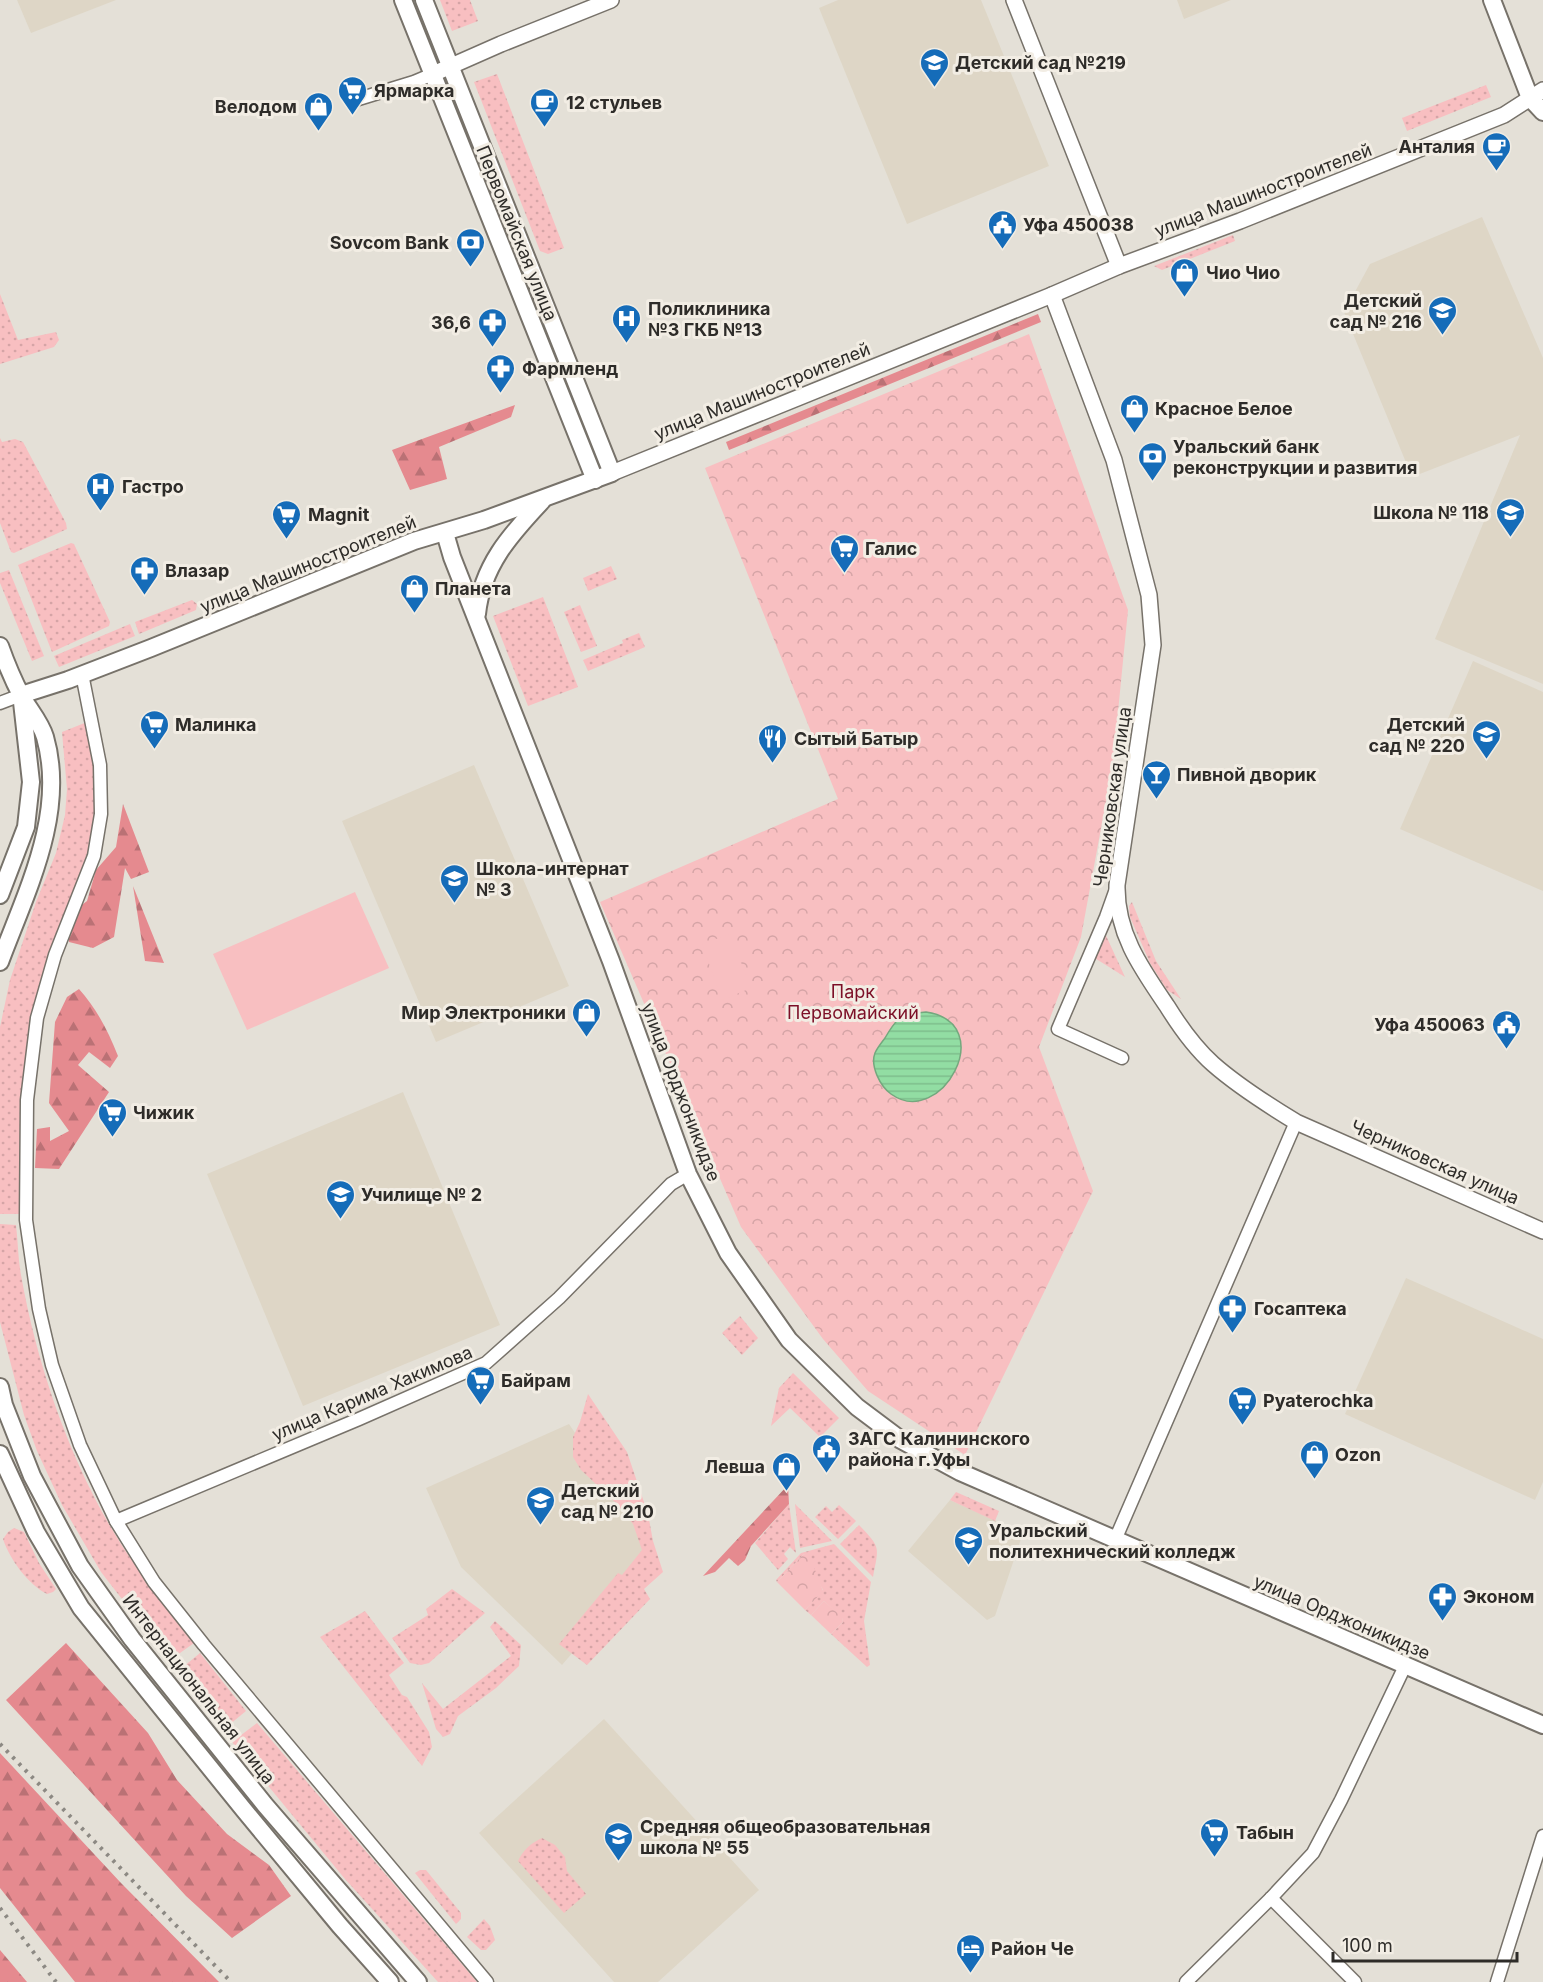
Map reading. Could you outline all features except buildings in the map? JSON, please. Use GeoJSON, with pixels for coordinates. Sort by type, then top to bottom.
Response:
{"type":"FeatureCollection","features":[{"type":"Feature","properties":{"kind":"main road","name":"Первомайская улица"},"geometry":{"type":"LineString","coordinates":[[403,0],[595,480]]}},
{"type":"Feature","properties":{"kind":"main road","name":"Первомайская улица"},"geometry":{"type":"LineString","coordinates":[[424,0],[612,473]]}},
{"type":"Feature","properties":{"kind":"main road"},"geometry":{"type":"LineString","coordinates":[[1492,0],[1537,94],[1543,112]]}},
{"type":"Feature","properties":{"kind":"main road","name":"улица Машиностроителей"},"geometry":{"type":"LineString","coordinates":[[21,695],[82,674],[414,542],[544,499],[612,473]]}},
{"type":"Feature","properties":{"kind":"main road","name":"улица Орджоникидзе"},"geometry":{"type":"LineString","coordinates":[[477,618],[479,594],[496,555],[515,530],[544,499]]}},
{"type":"Feature","properties":{"kind":"main road","name":"улица Орджоникидзе"},"geometry":{"type":"LineString","coordinates":[[445,533],[452,557],[610,961],[688,1174],[728,1253],[789,1340],[857,1407],[901,1440],[960,1472],[1543,1725]]}},
{"type":"Feature","properties":{"kind":"main road"},"geometry":{"type":"LineString","coordinates":[[0,646],[21,695],[44,736],[52,782],[46,830],[27,890],[0,962]]}},
{"type":"Feature","properties":{"kind":"main road"},"geometry":{"type":"LineString","coordinates":[[0,895],[26,827],[31,782],[21,695]]}},
{"type":"Feature","properties":{"kind":"main road","name":"Интернациональная улица"},"geometry":{"type":"LineString","coordinates":[[0,1387],[4,1405],[32,1476],[80,1566],[132,1639],[265,1805],[418,1982]]}},
{"type":"Feature","properties":{"kind":"main road"},"geometry":{"type":"LineString","coordinates":[[0,1454],[36,1532],[81,1608],[274,1846],[390,1982]]}},
{"type":"Feature","properties":{"kind":"street"},"geometry":{"type":"LineString","coordinates":[[352,101],[433,74],[611,0]]}},
{"type":"Feature","properties":{"kind":"street"},"geometry":{"type":"LineString","coordinates":[[1014,0],[1119,266]]}},
{"type":"Feature","properties":{"kind":"street","name":"улица Машиностроителей"},"geometry":{"type":"LineString","coordinates":[[612,473],[1119,266],[1240,221],[1504,115],[1537,94]]}},
{"type":"Feature","properties":{"kind":"street","name":"Черниковская улица"},"geometry":{"type":"LineString","coordinates":[[1052,295],[1114,460],[1149,595],[1154,645],[1117,885],[1117,906],[1128,941],[1142,972],[1184,1032],[1212,1063],[1271,1107],[1296,1122],[1543,1231]]}},
{"type":"Feature","properties":{"kind":"street"},"geometry":{"type":"LineString","coordinates":[[82,674],[100,765],[101,814],[94,856],[55,955],[37,1018],[27,1100],[25,1210],[39,1309],[52,1365],[80,1445],[116,1521],[154,1582],[204,1645],[487,1982]]}},
{"type":"Feature","properties":{"kind":"street","name":"улица Машиностроителей"},"geometry":{"type":"LineString","coordinates":[[0,703],[21,695]]}},
{"type":"Feature","properties":{"kind":"street"},"geometry":{"type":"LineString","coordinates":[[1117,885],[1106,917],[1058,1029],[1122,1058]]}},
{"type":"Feature","properties":{"kind":"street"},"geometry":{"type":"LineString","coordinates":[[1115,1540],[1296,1122]]}},
{"type":"Feature","properties":{"kind":"street","name":"улица Карима Хакимова"},"geometry":{"type":"LineString","coordinates":[[116,1521],[486,1363],[559,1298],[671,1184],[688,1174]]}},
{"type":"Feature","properties":{"kind":"street"},"geometry":{"type":"LineString","coordinates":[[1186,1982],[1271,1898],[1312,1853],[1341,1800],[1405,1666]]}},
{"type":"Feature","properties":{"kind":"street"},"geometry":{"type":"LineString","coordinates":[[1497,1982],[1543,1836]]}},
{"type":"Feature","properties":{"kind":"street"},"geometry":{"type":"LineString","coordinates":[[1271,1898],[1355,1982]]}},
{"type":"Feature","properties":{"kind":"shaded area"},"geometry":{"type":"Polygon","coordinates":[[[17,0],[116,0],[31,33],[17,0]]]}},
{"type":"Feature","properties":{"kind":"shaded area","name":"Детский сад №219"},"geometry":{"type":"Polygon","coordinates":[[[838,0],[981,0],[1049,166],[907,224],[819,8],[838,0]]]}},
{"type":"Feature","properties":{"kind":"shaded area"},"geometry":{"type":"Polygon","coordinates":[[[1177,0],[1231,0],[1184,19],[1177,0]]]}},
{"type":"Feature","properties":{"kind":"shaded area","name":"Детский сад № 216"},"geometry":{"type":"Polygon","coordinates":[[[1482,217],[1543,358],[1543,684],[1435,639],[1520,435],[1412,477],[1344,312],[1370,264],[1482,217]]]}},
{"type":"Feature","properties":{"kind":"shaded area","name":"Детский сад № 220"},"geometry":{"type":"Polygon","coordinates":[[[1473,661],[1543,692],[1543,891],[1400,829],[1473,661]]]}},
{"type":"Feature","properties":{"kind":"shaded area","name":"Школа-интернат № 3"},"geometry":{"type":"Polygon","coordinates":[[[474,765],[569,986],[436,1042],[342,821],[474,765]]]}},
{"type":"Feature","properties":{"kind":"shaded area"},"geometry":{"type":"Polygon","coordinates":[[[926,1012],[948,1020],[959,1035],[961,1052],[955,1071],[944,1087],[928,1098],[910,1101],[891,1094],[883,1086],[875,1070],[874,1058],[878,1047],[899,1019],[926,1012]]]}},
{"type":"Feature","properties":{"kind":"shaded area","name":"Училище № 2"},"geometry":{"type":"Polygon","coordinates":[[[403,1092],[500,1325],[303,1406],[207,1174],[403,1092]]]}},
{"type":"Feature","properties":{"kind":"shaded area"},"geometry":{"type":"Polygon","coordinates":[[[1406,1278],[1543,1339],[1543,1482],[1535,1500],[1345,1414],[1406,1278]]]}},
{"type":"Feature","properties":{"kind":"shaded area","name":"Детский сад № 210"},"geometry":{"type":"Polygon","coordinates":[[[569,1424],[657,1554],[562,1665],[461,1567],[426,1488],[569,1424]]]}},
{"type":"Feature","properties":{"kind":"shaded area","name":"Уральский политехнический колледж"},"geometry":{"type":"Polygon","coordinates":[[[950,1500],[1023,1533],[995,1616],[987,1620],[908,1551],[950,1500]]]}},
{"type":"Feature","properties":{"kind":"shaded area","name":"Средняя общеобразовательная школа № 55"},"geometry":{"type":"Polygon","coordinates":[[[604,1719],[759,1890],[658,1982],[614,1982],[479,1833],[604,1719]]]}},
{"type":"Feature","properties":{"kind":"green space"},"geometry":{"type":"Polygon","coordinates":[[[440,0],[470,0],[478,21],[452,31],[440,0]]]}},
{"type":"Feature","properties":{"kind":"green space"},"geometry":{"type":"Polygon","coordinates":[[[497,74],[564,248],[548,254],[540,251],[474,82],[497,74]]]}},
{"type":"Feature","properties":{"kind":"green space"},"geometry":{"type":"Polygon","coordinates":[[[1486,85],[1491,97],[1407,131],[1402,118],[1486,85]]]}},
{"type":"Feature","properties":{"kind":"green space"},"geometry":{"type":"Polygon","coordinates":[[[1233,235],[1235,241],[1162,270],[1154,266],[1233,235]]]}},
{"type":"Feature","properties":{"kind":"green space"},"geometry":{"type":"Polygon","coordinates":[[[0,294],[18,340],[56,332],[59,340],[54,347],[0,364],[0,294]]]}},
{"type":"Feature","properties":{"kind":"green space"},"geometry":{"type":"Polygon","coordinates":[[[1038,314],[1041,322],[729,450],[726,442],[1038,314]]]}},
{"type":"Feature","properties":{"kind":"green space","name":"Парк Первомайский"},"geometry":{"type":"Polygon","coordinates":[[[1029,334],[1128,610],[1113,763],[1081,937],[1039,1047],[1093,1191],[965,1455],[868,1391],[823,1339],[741,1227],[600,902],[838,799],[705,468],[1029,334]]]}},
{"type":"Feature","properties":{"kind":"green space"},"geometry":{"type":"Polygon","coordinates":[[[515,405],[511,417],[439,447],[447,479],[410,490],[392,450],[515,405]]]}},
{"type":"Feature","properties":{"kind":"green space"},"geometry":{"type":"Polygon","coordinates":[[[0,438],[2,442],[15,439],[23,442],[66,523],[67,529],[14,553],[11,552],[0,523],[0,438]]]}},
{"type":"Feature","properties":{"kind":"green space"},"geometry":{"type":"Polygon","coordinates":[[[71,543],[74,544],[110,622],[109,626],[52,652],[18,565],[71,543]]]}},
{"type":"Feature","properties":{"kind":"green space"},"geometry":{"type":"Polygon","coordinates":[[[611,566],[617,579],[588,591],[583,578],[611,566]]]}},
{"type":"Feature","properties":{"kind":"green space"},"geometry":{"type":"Polygon","coordinates":[[[9,570],[44,656],[32,661],[0,583],[0,573],[9,570]]]}},
{"type":"Feature","properties":{"kind":"green space"},"geometry":{"type":"Polygon","coordinates":[[[543,597],[578,687],[528,706],[493,616],[543,597]]]}},
{"type":"Feature","properties":{"kind":"green space"},"geometry":{"type":"Polygon","coordinates":[[[192,600],[197,604],[196,610],[139,634],[135,622],[192,600]]]}},
{"type":"Feature","properties":{"kind":"green space"},"geometry":{"type":"Polygon","coordinates":[[[580,605],[597,646],[581,652],[564,612],[580,605]]]}},
{"type":"Feature","properties":{"kind":"green space"},"geometry":{"type":"Polygon","coordinates":[[[130,624],[135,636],[59,667],[54,656],[130,624]]]}},
{"type":"Feature","properties":{"kind":"green space"},"geometry":{"type":"Polygon","coordinates":[[[639,633],[645,647],[588,671],[583,660],[623,643],[622,640],[639,633]]]}},
{"type":"Feature","properties":{"kind":"green space"},"geometry":{"type":"Polygon","coordinates":[[[87,722],[94,747],[96,808],[91,840],[82,872],[56,939],[22,1101],[19,1214],[0,1214],[0,1027],[10,980],[36,902],[56,853],[65,815],[67,789],[62,732],[87,722]]]}},
{"type":"Feature","properties":{"kind":"green space"},"geometry":{"type":"Polygon","coordinates":[[[123,804],[149,872],[131,879],[125,868],[114,937],[93,948],[69,942],[69,928],[78,908],[87,901],[96,870],[116,847],[123,804]]]}},
{"type":"Feature","properties":{"kind":"green space"},"geometry":{"type":"Polygon","coordinates":[[[133,886],[164,963],[145,961],[133,886]]]}},
{"type":"Feature","properties":{"kind":"green space"},"geometry":{"type":"Polygon","coordinates":[[[355,892],[389,968],[247,1030],[213,954],[355,892]]]}},
{"type":"Feature","properties":{"kind":"green space"},"geometry":{"type":"Polygon","coordinates":[[[1132,902],[1156,961],[1181,999],[1167,990],[1150,963],[1130,917],[1129,906],[1132,902]]]}},
{"type":"Feature","properties":{"kind":"green space"},"geometry":{"type":"Polygon","coordinates":[[[1103,929],[1125,977],[1093,957],[1103,929]]]}},
{"type":"Feature","properties":{"kind":"green space"},"geometry":{"type":"Polygon","coordinates":[[[730,934],[751,988],[722,1000],[702,944],[730,934]]]}},
{"type":"Feature","properties":{"kind":"green space"},"geometry":{"type":"Polygon","coordinates":[[[79,989],[101,1021],[118,1056],[110,1068],[89,1052],[78,1065],[109,1092],[59,1169],[35,1168],[37,1129],[50,1127],[50,1141],[69,1131],[49,1103],[55,1022],[67,997],[79,989]]]}},
{"type":"Feature","properties":{"kind":"green space"},"geometry":{"type":"Polygon","coordinates":[[[0,1224],[16,1225],[21,1275],[36,1344],[58,1414],[87,1481],[121,1544],[194,1643],[173,1658],[156,1643],[101,1572],[62,1505],[37,1451],[24,1415],[0,1322],[0,1224]]]}},
{"type":"Feature","properties":{"kind":"green space"},"geometry":{"type":"Polygon","coordinates":[[[740,1316],[758,1338],[742,1355],[722,1333],[740,1316]]]}},
{"type":"Feature","properties":{"kind":"green space"},"geometry":{"type":"Polygon","coordinates":[[[793,1373],[839,1418],[820,1437],[790,1408],[771,1426],[779,1388],[793,1373]]]}},
{"type":"Feature","properties":{"kind":"green space"},"geometry":{"type":"Polygon","coordinates":[[[588,1394],[627,1452],[648,1514],[653,1541],[663,1572],[644,1589],[650,1599],[587,1665],[559,1644],[618,1573],[622,1575],[642,1550],[633,1524],[617,1504],[581,1470],[573,1457],[573,1437],[588,1394]]]}},
{"type":"Feature","properties":{"kind":"green space"},"geometry":{"type":"Polygon","coordinates":[[[788,1485],[789,1504],[751,1546],[745,1560],[738,1566],[729,1558],[715,1572],[703,1576],[788,1485]]]}},
{"type":"Feature","properties":{"kind":"green space"},"geometry":{"type":"Polygon","coordinates":[[[956,1492],[999,1511],[995,1521],[950,1500],[956,1492]]]}},
{"type":"Feature","properties":{"kind":"green space"},"geometry":{"type":"Polygon","coordinates":[[[789,1504],[796,1553],[790,1547],[784,1554],[788,1559],[778,1570],[755,1543],[789,1504]]]}},
{"type":"Feature","properties":{"kind":"green space"},"geometry":{"type":"Polygon","coordinates":[[[795,1504],[832,1541],[800,1548],[795,1504]]]}},
{"type":"Feature","properties":{"kind":"green space"},"geometry":{"type":"Polygon","coordinates":[[[839,1505],[856,1521],[838,1539],[815,1517],[826,1506],[832,1512],[839,1505]]]}},
{"type":"Feature","properties":{"kind":"green space"},"geometry":{"type":"Polygon","coordinates":[[[859,1525],[875,1543],[877,1553],[873,1577],[840,1544],[859,1525]]]}},
{"type":"Feature","properties":{"kind":"green space"},"geometry":{"type":"Polygon","coordinates":[[[14,1528],[24,1532],[39,1563],[56,1589],[53,1592],[47,1594],[40,1590],[15,1563],[3,1539],[14,1528]]]}},
{"type":"Feature","properties":{"kind":"green space"},"geometry":{"type":"Polygon","coordinates":[[[834,1544],[871,1582],[864,1621],[870,1665],[867,1667],[831,1634],[843,1622],[842,1618],[824,1601],[811,1615],[805,1610],[823,1590],[804,1554],[777,1582],[776,1580],[801,1553],[834,1544]]]}},
{"type":"Feature","properties":{"kind":"green space"},"geometry":{"type":"Polygon","coordinates":[[[804,1554],[812,1562],[823,1591],[805,1610],[777,1582],[804,1554]]]}},
{"type":"Feature","properties":{"kind":"green space"},"geometry":{"type":"Polygon","coordinates":[[[452,1589],[485,1613],[429,1663],[421,1665],[410,1663],[392,1638],[428,1615],[426,1609],[452,1589]]]}},
{"type":"Feature","properties":{"kind":"green space"},"geometry":{"type":"Polygon","coordinates":[[[824,1601],[842,1617],[843,1622],[831,1634],[811,1615],[824,1601]]]}},
{"type":"Feature","properties":{"kind":"green space"},"geometry":{"type":"Polygon","coordinates":[[[365,1611],[404,1663],[389,1675],[402,1695],[407,1697],[429,1732],[432,1747],[422,1766],[320,1637],[365,1611]]]}},
{"type":"Feature","properties":{"kind":"green space"},"geometry":{"type":"Polygon","coordinates":[[[495,1621],[521,1645],[519,1666],[496,1688],[458,1716],[450,1734],[443,1737],[436,1729],[422,1683],[443,1709],[511,1656],[490,1627],[495,1621]]]}},
{"type":"Feature","properties":{"kind":"green space"},"geometry":{"type":"Polygon","coordinates":[[[66,1643],[148,1733],[177,1780],[227,1834],[269,1865],[291,1896],[232,1938],[186,1896],[6,1700],[66,1643]]]}},
{"type":"Feature","properties":{"kind":"green space"},"geometry":{"type":"Polygon","coordinates":[[[200,1653],[246,1711],[229,1725],[183,1667],[200,1653]]]}},
{"type":"Feature","properties":{"kind":"green space"},"geometry":{"type":"Polygon","coordinates":[[[257,1723],[477,1982],[438,1982],[345,1879],[232,1742],[257,1723]]]}},
{"type":"Feature","properties":{"kind":"green space"},"geometry":{"type":"Polygon","coordinates":[[[0,1753],[121,1883],[219,1982],[75,1982],[0,1888],[0,1753]]]}},
{"type":"Feature","properties":{"kind":"green space"},"geometry":{"type":"Polygon","coordinates":[[[542,1838],[555,1845],[565,1857],[567,1871],[586,1894],[564,1913],[518,1861],[528,1847],[542,1838]]]}},
{"type":"Feature","properties":{"kind":"green space"},"geometry":{"type":"Polygon","coordinates":[[[426,1870],[461,1913],[461,1919],[456,1924],[415,1873],[426,1870]]]}},
{"type":"Feature","properties":{"kind":"green space"},"geometry":{"type":"Polygon","coordinates":[[[484,1919],[490,1926],[495,1940],[486,1950],[481,1950],[467,1937],[484,1919]]]}},
{"type":"Feature","properties":{"kind":"green space"},"geometry":{"type":"Polygon","coordinates":[[[0,1950],[27,1982],[0,1982],[0,1950]]]}},
{"type":"Feature","properties":{"kind":"railway"},"geometry":{"type":"LineString","coordinates":[[0,1744],[231,1982]]}},
{"type":"Feature","properties":{"kind":"railway"},"geometry":{"type":"LineString","coordinates":[[0,1908],[56,1982]]}},
{"type":"Feature","properties":{"kind":"place","name":"Детский сад №219"},"geometry":{"type":"Point","coordinates":[934,88]}},
{"type":"Feature","properties":{"kind":"place","name":"Ярмарка"},"geometry":{"type":"Point","coordinates":[353,116]}},
{"type":"Feature","properties":{"kind":"place","name":"12 стульев"},"geometry":{"type":"Point","coordinates":[545,128]}},
{"type":"Feature","properties":{"kind":"place","name":"Велодом"},"geometry":{"type":"Point","coordinates":[318,132]}},
{"type":"Feature","properties":{"kind":"place","name":"Анталия"},"geometry":{"type":"Point","coordinates":[1496,172]}},
{"type":"Feature","properties":{"kind":"place","name":"Уфа 450038"},"geometry":{"type":"Point","coordinates":[1002,250]}},
{"type":"Feature","properties":{"kind":"place","name":"Sovcom Bank"},"geometry":{"type":"Point","coordinates":[470,268]}},
{"type":"Feature","properties":{"kind":"place","name":"Чио Чио"},"geometry":{"type":"Point","coordinates":[1185,298]}},
{"type":"Feature","properties":{"kind":"place","name":"Детский сад № 216"},"geometry":{"type":"Point","coordinates":[1443,336]}},
{"type":"Feature","properties":{"kind":"place","name":"Поликлиника №3 ГКБ №13"},"geometry":{"type":"Point","coordinates":[627,344]}},
{"type":"Feature","properties":{"kind":"place","name":"36,6"},"geometry":{"type":"Point","coordinates":[492,348]}},
{"type":"Feature","properties":{"kind":"place","name":"Фармленд"},"geometry":{"type":"Point","coordinates":[501,394]}},
{"type":"Feature","properties":{"kind":"place","name":"Красное Белое"},"geometry":{"type":"Point","coordinates":[1134,434]}},
{"type":"Feature","properties":{"kind":"place","name":"Уральский банк реконструкции и развития"},"geometry":{"type":"Point","coordinates":[1152,482]}},
{"type":"Feature","properties":{"kind":"place","name":"Гастро"},"geometry":{"type":"Point","coordinates":[101,512]}},
{"type":"Feature","properties":{"kind":"place","name":"Школа № 118"},"geometry":{"type":"Point","coordinates":[1510,538]}},
{"type":"Feature","properties":{"kind":"place","name":"Magnit"},"geometry":{"type":"Point","coordinates":[287,540]}},
{"type":"Feature","properties":{"kind":"place","name":"Галис"},"geometry":{"type":"Point","coordinates":[844,574]}},
{"type":"Feature","properties":{"kind":"place","name":"Влазар"},"geometry":{"type":"Point","coordinates":[144,596]}},
{"type":"Feature","properties":{"kind":"place","name":"Планета"},"geometry":{"type":"Point","coordinates":[414,614]}},
{"type":"Feature","properties":{"kind":"place","name":"Малинка"},"geometry":{"type":"Point","coordinates":[154,750]}},
{"type":"Feature","properties":{"kind":"place","name":"Детский сад № 220"},"geometry":{"type":"Point","coordinates":[1486,760]}},
{"type":"Feature","properties":{"kind":"place","name":"Сытый Батыр"},"geometry":{"type":"Point","coordinates":[773,764]}},
{"type":"Feature","properties":{"kind":"place","name":"Пивной дворик"},"geometry":{"type":"Point","coordinates":[1156,800]}},
{"type":"Feature","properties":{"kind":"place","name":"Школа-интернат № 3"},"geometry":{"type":"Point","coordinates":[455,904]}},
{"type":"Feature","properties":{"kind":"place","name":"Мир Электроники"},"geometry":{"type":"Point","coordinates":[587,1038]}},
{"type":"Feature","properties":{"kind":"place","name":"Уфа 450063"},"geometry":{"type":"Point","coordinates":[1506,1050]}},
{"type":"Feature","properties":{"kind":"place","name":"Чижик"},"geometry":{"type":"Point","coordinates":[112,1138]}},
{"type":"Feature","properties":{"kind":"place","name":"Училище № 2"},"geometry":{"type":"Point","coordinates":[340,1220]}},
{"type":"Feature","properties":{"kind":"place","name":"Госаптека"},"geometry":{"type":"Point","coordinates":[1233,1334]}},
{"type":"Feature","properties":{"kind":"place","name":"Байрам"},"geometry":{"type":"Point","coordinates":[480,1406]}},
{"type":"Feature","properties":{"kind":"place","name":"Pyaterochka"},"geometry":{"type":"Point","coordinates":[1242,1426]}},
{"type":"Feature","properties":{"kind":"place","name":"ЗАГС Калининского района г.Уфы"},"geometry":{"type":"Point","coordinates":[827,1474]}},
{"type":"Feature","properties":{"kind":"place","name":"Ozon"},"geometry":{"type":"Point","coordinates":[1314,1480]}},
{"type":"Feature","properties":{"kind":"place","name":"Левша"},"geometry":{"type":"Point","coordinates":[786,1492]}},
{"type":"Feature","properties":{"kind":"place","name":"Детский сад № 210"},"geometry":{"type":"Point","coordinates":[540,1526]}},
{"type":"Feature","properties":{"kind":"place","name":"Уральский политехнический колледж"},"geometry":{"type":"Point","coordinates":[968,1566]}},
{"type":"Feature","properties":{"kind":"place","name":"Эконом"},"geometry":{"type":"Point","coordinates":[1442,1622]}},
{"type":"Feature","properties":{"kind":"place","name":"Табын"},"geometry":{"type":"Point","coordinates":[1215,1858]}},
{"type":"Feature","properties":{"kind":"place","name":"Средняя общеобразовательная школа № 55"},"geometry":{"type":"Point","coordinates":[619,1862]}},
{"type":"Feature","properties":{"kind":"place","name":"Район Че"},"geometry":{"type":"Point","coordinates":[970,1974]}}]}
